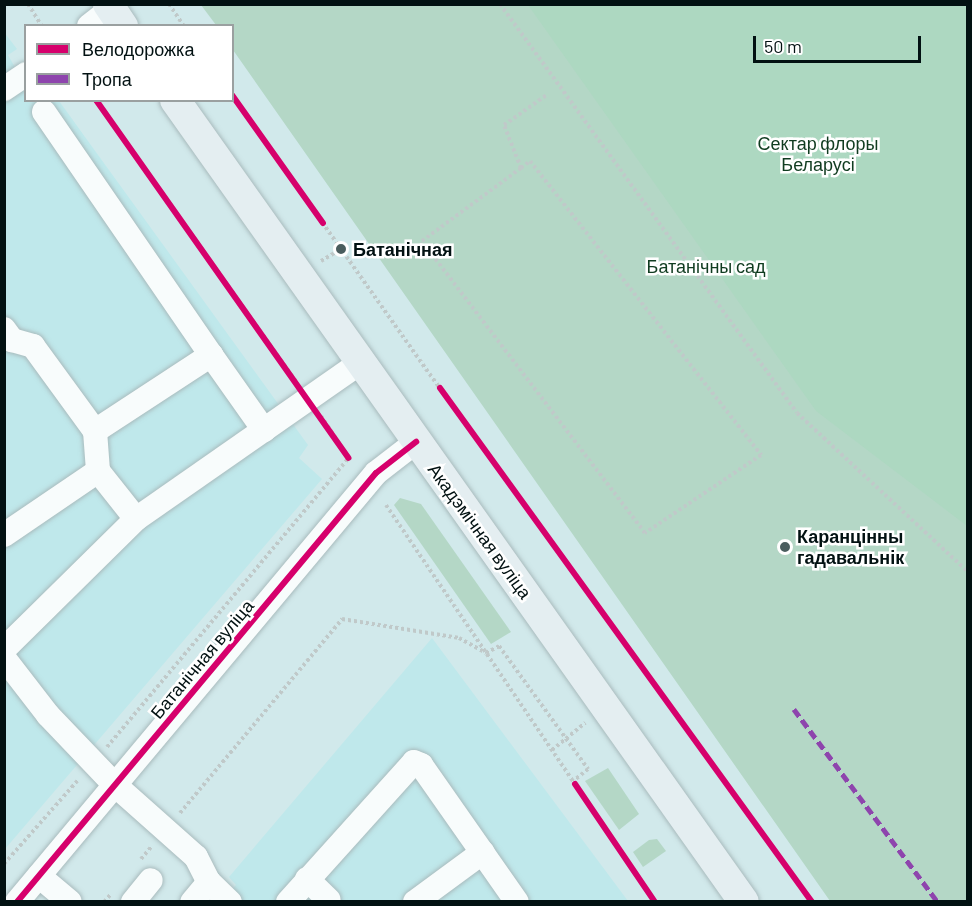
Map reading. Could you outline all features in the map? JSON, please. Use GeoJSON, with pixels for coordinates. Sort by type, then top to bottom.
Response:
{"type":"FeatureCollection","features":[{"type":"Feature","properties":{"kind":"main road","name":"Акадэмічная вуліца"},"geometry":{"type":"LineString","coordinates":[[176,102],[744,902]]}},
{"type":"Feature","properties":{"kind":"street"},"geometry":{"type":"LineString","coordinates":[[4,89],[24,75]]}},
{"type":"Feature","properties":{"kind":"street"},"geometry":{"type":"LineString","coordinates":[[44,112],[264,430]]}},
{"type":"Feature","properties":{"kind":"street"},"geometry":{"type":"LineString","coordinates":[[4,329],[12,340],[33,346],[95,431],[98,471],[136,519]]}},
{"type":"Feature","properties":{"kind":"street"},"geometry":{"type":"LineString","coordinates":[[95,431],[211,355]]}},
{"type":"Feature","properties":{"kind":"street"},"geometry":{"type":"LineString","coordinates":[[4,650],[136,519],[360,363]]}},
{"type":"Feature","properties":{"kind":"street","name":"Батанічная вуліца"},"geometry":{"type":"LineString","coordinates":[[17,902],[376,472],[416,442]]}},
{"type":"Feature","properties":{"kind":"street"},"geometry":{"type":"LineString","coordinates":[[4,536],[98,471]]}},
{"type":"Feature","properties":{"kind":"street"},"geometry":{"type":"LineString","coordinates":[[4,658],[48,715],[115,785],[167,828],[196,856],[209,882],[230,902]]}},
{"type":"Feature","properties":{"kind":"street"},"geometry":{"type":"LineString","coordinates":[[288,902],[407,766],[414,762],[421,765],[518,902]]}},
{"type":"Feature","properties":{"kind":"street"},"geometry":{"type":"LineString","coordinates":[[415,902],[483,852]]}},
{"type":"Feature","properties":{"kind":"street"},"geometry":{"type":"LineString","coordinates":[[125,893],[145,871]]}},
{"type":"Feature","properties":{"kind":"street"},"geometry":{"type":"LineString","coordinates":[[39,876],[70,902]]}},
{"type":"Feature","properties":{"kind":"street"},"geometry":{"type":"LineString","coordinates":[[308,879],[329,900]]}},
{"type":"Feature","properties":{"kind":"street"},"geometry":{"type":"LineString","coordinates":[[192,902],[209,882]]}},
{"type":"Feature","properties":{"kind":"path"},"geometry":{"type":"LineString","coordinates":[[28,4],[41,24]]}},
{"type":"Feature","properties":{"kind":"path"},"geometry":{"type":"LineString","coordinates":[[169,4],[183,24]]}},
{"type":"Feature","properties":{"kind":"path"},"geometry":{"type":"LineString","coordinates":[[500,4],[797,413],[968,572]]}},
{"type":"Feature","properties":{"kind":"path"},"geometry":{"type":"LineString","coordinates":[[521,168],[504,125],[549,94]]}},
{"type":"Feature","properties":{"kind":"path"},"geometry":{"type":"LineString","coordinates":[[234,98],[430,376],[812,902]]}},
{"type":"Feature","properties":{"kind":"path"},"geometry":{"type":"LineString","coordinates":[[4,864],[94,761],[349,458],[97,102]]}},
{"type":"Feature","properties":{"kind":"path"},"geometry":{"type":"LineString","coordinates":[[530,161],[761,455],[645,533],[422,241],[521,168],[530,161]]}},
{"type":"Feature","properties":{"kind":"path"},"geometry":{"type":"LineString","coordinates":[[386,505],[655,902]]}},
{"type":"Feature","properties":{"kind":"path"},"geometry":{"type":"LineString","coordinates":[[145,871],[167,828],[342,619],[459,638],[486,653]]}},
{"type":"Feature","properties":{"kind":"path"},"geometry":{"type":"LineString","coordinates":[[486,653],[499,646],[588,770],[573,781]]}},
{"type":"Feature","properties":{"kind":"path"},"geometry":{"type":"LineString","coordinates":[[552,750],[606,705]]}},
{"type":"Feature","properties":{"kind":"path"},"geometry":{"type":"LineString","coordinates":[[104,902],[125,893]]}},
{"type":"Feature","properties":{"kind":"shaded area"},"geometry":{"type":"Polygon","coordinates":[[[4,32],[17,49],[8,55],[24,83],[24,102],[60,102],[308,445],[299,458],[322,479],[5,849],[4,32]]]}},
{"type":"Feature","properties":{"kind":"shaded area"},"geometry":{"type":"Polygon","coordinates":[[[432,638],[628,901],[220,902],[236,885],[229,877],[432,638]]]}},
{"type":"Feature","properties":{"kind":"green space","name":"Батанічны сад"},"geometry":{"type":"Polygon","coordinates":[[[201,5],[967,5],[967,901],[830,901],[234,51],[234,24],[215,24],[201,5]]]}},
{"type":"Feature","properties":{"kind":"green space","name":"Сектар флоры Беларусі"},"geometry":{"type":"Polygon","coordinates":[[[528,5],[967,5],[967,526],[816,411],[528,5]]]}},
{"type":"Feature","properties":{"kind":"green space"},"geometry":{"type":"Polygon","coordinates":[[[400,498],[421,504],[511,632],[491,644],[394,505],[400,498]]]}},
{"type":"Feature","properties":{"kind":"green space"},"geometry":{"type":"Polygon","coordinates":[[[608,768],[639,814],[619,830],[585,781],[608,768]]]}},
{"type":"Feature","properties":{"kind":"green space"},"geometry":{"type":"Polygon","coordinates":[[[657,839],[666,851],[643,867],[633,852],[649,840],[657,839]]]}},
{"type":"Feature","properties":{"kind":"marked path"},"geometry":{"type":"LineString","coordinates":[[794,709],[938,902]]}},
{"type":"Feature","properties":{"kind":"cycle path"},"geometry":{"type":"LineString","coordinates":[[234,98],[323,223]]}},
{"type":"Feature","properties":{"kind":"cycle path"},"geometry":{"type":"LineString","coordinates":[[97,102],[349,458]]}},
{"type":"Feature","properties":{"kind":"cycle path"},"geometry":{"type":"LineString","coordinates":[[440,388],[812,902]]}},
{"type":"Feature","properties":{"kind":"cycle path"},"geometry":{"type":"LineString","coordinates":[[17,902],[376,473],[416,442]]}},
{"type":"Feature","properties":{"kind":"cycle path"},"geometry":{"type":"LineString","coordinates":[[575,784],[655,902]]}},
{"type":"Feature","properties":{"kind":"place","name":"Батанічная"},"geometry":{"type":"Point","coordinates":[341,249]}},
{"type":"Feature","properties":{"kind":"place","name":"Каранцінны гадавальнік"},"geometry":{"type":"Point","coordinates":[785,547]}}]}
